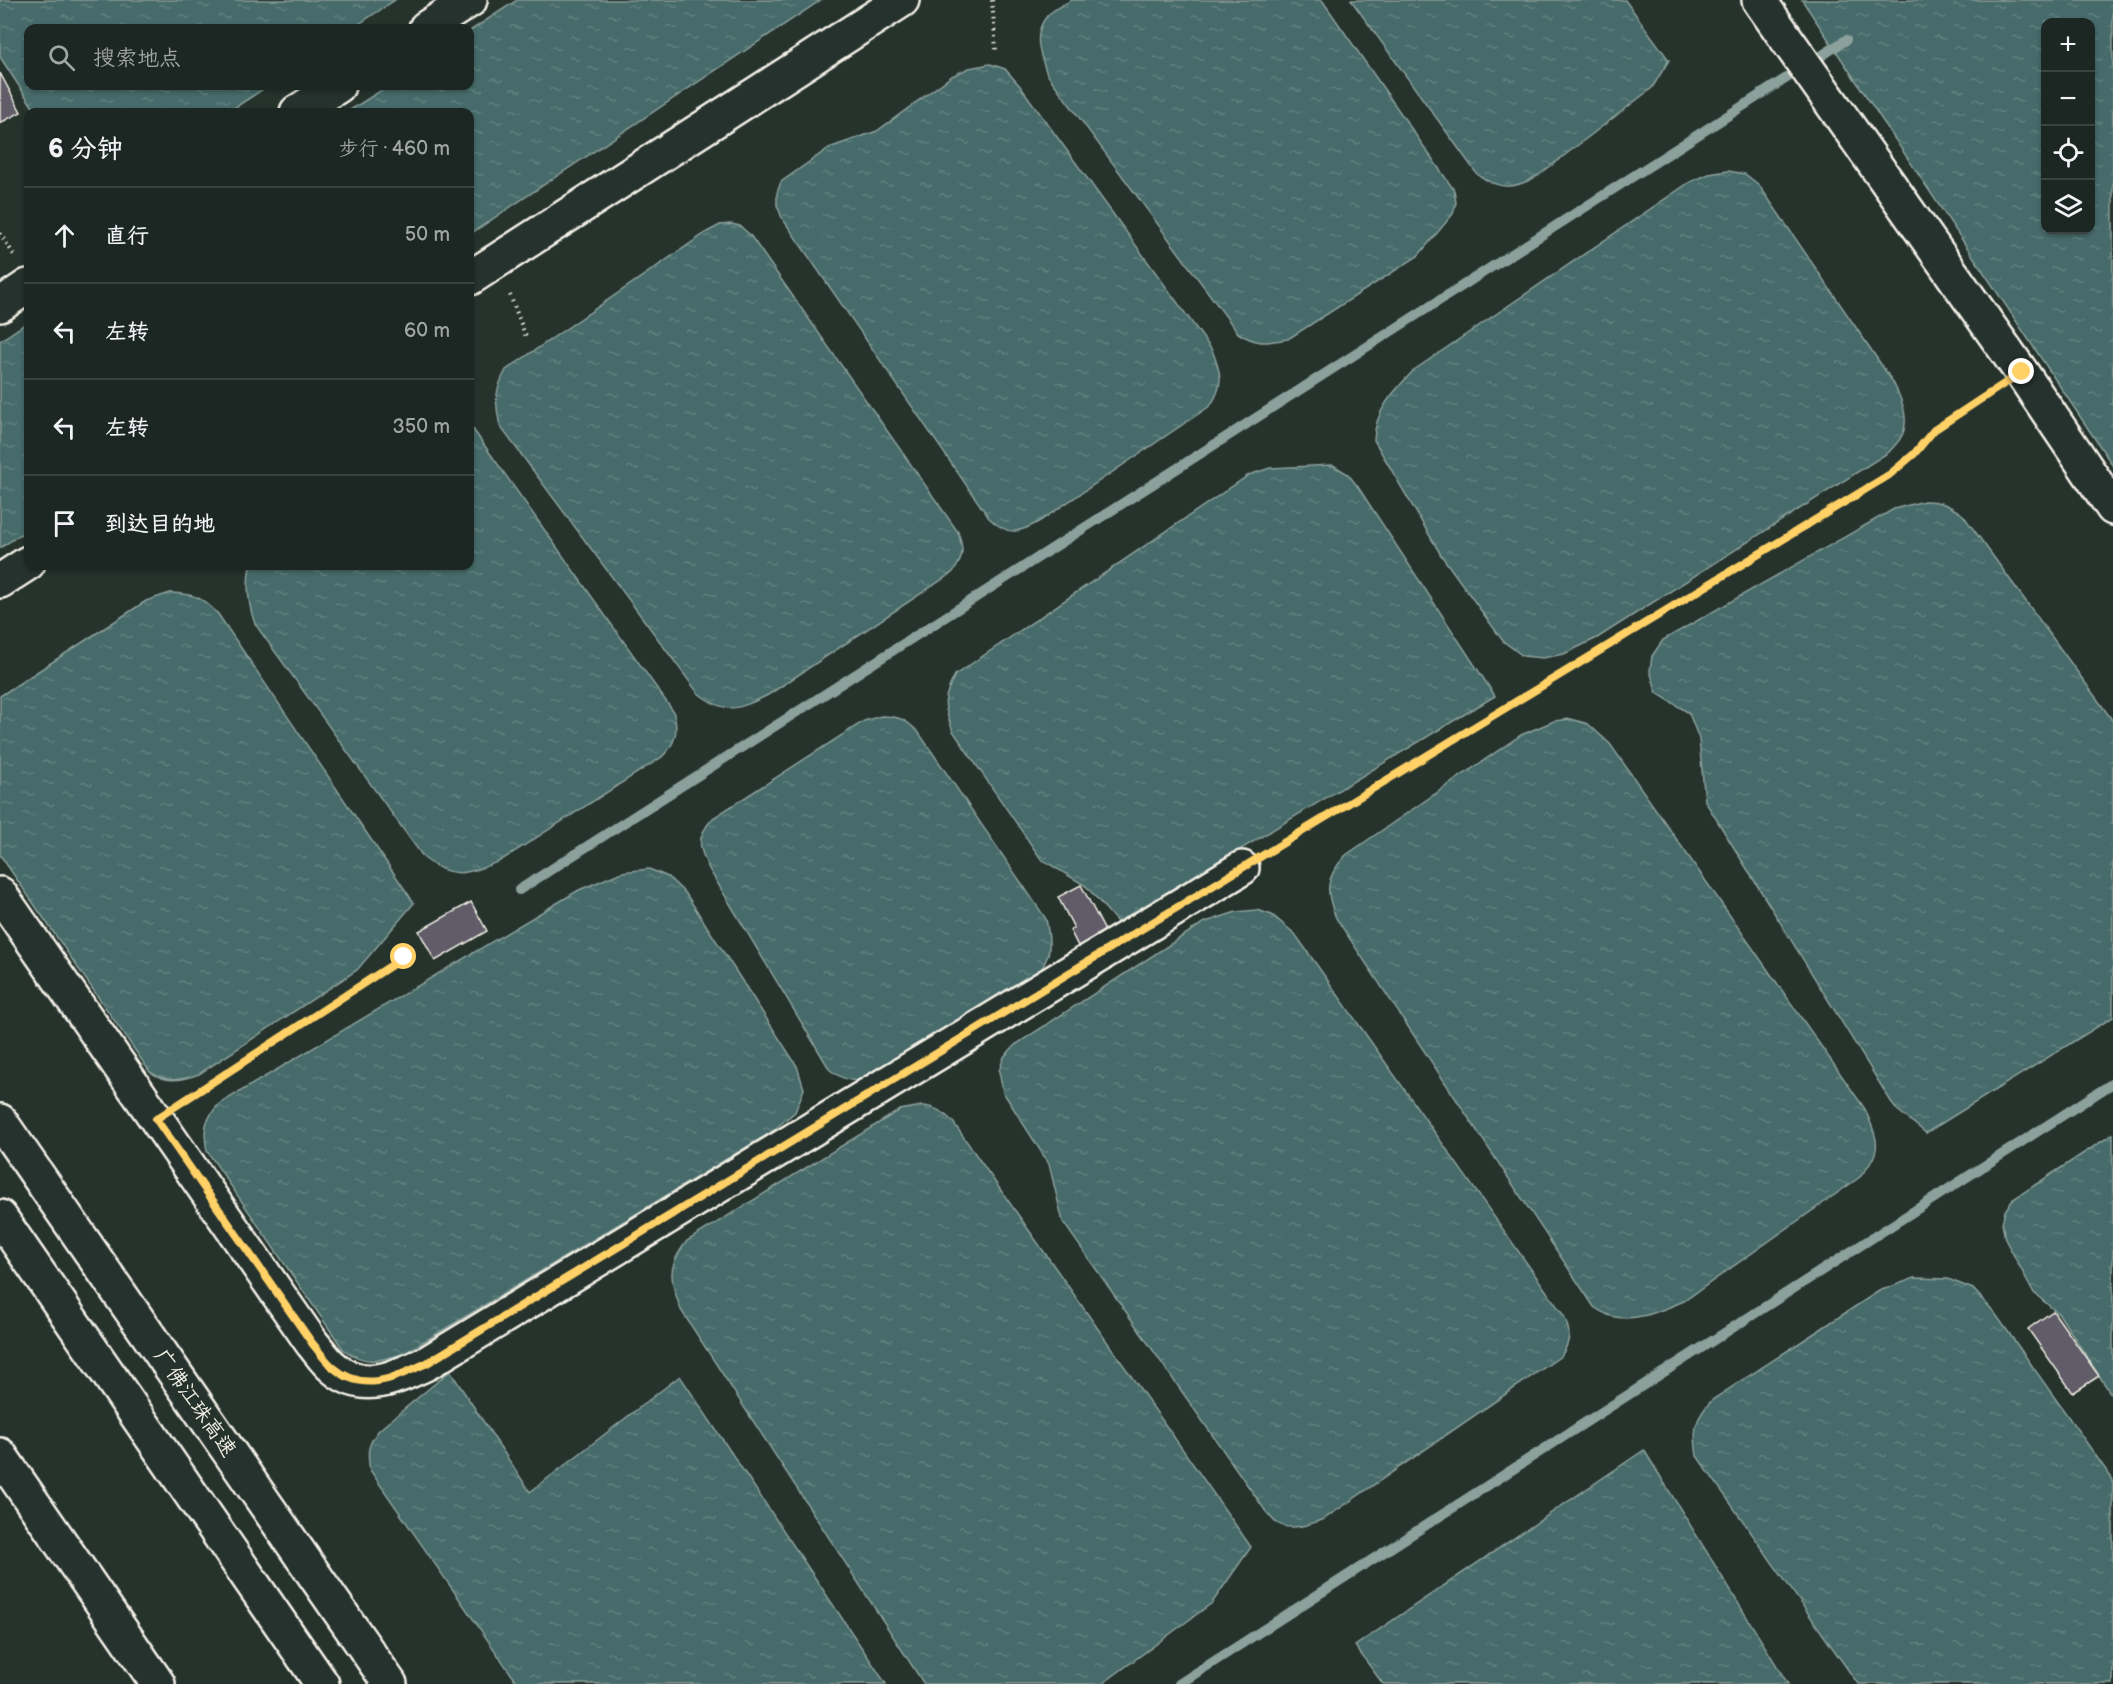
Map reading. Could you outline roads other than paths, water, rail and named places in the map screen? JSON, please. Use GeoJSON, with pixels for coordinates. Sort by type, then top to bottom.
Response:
{"type":"FeatureCollection","features":[{"type":"Feature","properties":{"kind":"main road"},"geometry":{"type":"LineString","coordinates":[[432,24],[470,0]]}},
{"type":"Feature","properties":{"kind":"main road"},"geometry":{"type":"LineString","coordinates":[[474,275],[902,0]]}},
{"type":"Feature","properties":{"kind":"main road"},"geometry":{"type":"LineString","coordinates":[[1758,0],[2022,372],[2113,508]]}},
{"type":"Feature","properties":{"kind":"main road"},"geometry":{"type":"LineString","coordinates":[[303,108],[332,90]]}},
{"type":"Feature","properties":{"kind":"main road"},"geometry":{"type":"LineString","coordinates":[[0,305],[24,289]]}},
{"type":"Feature","properties":{"kind":"main road"},"geometry":{"type":"LineString","coordinates":[[0,581],[24,566]]}},
{"type":"Feature","properties":{"kind":"main road"},"geometry":{"type":"LineString","coordinates":[[0,894],[312,1343],[332,1368],[346,1377],[364,1382],[381,1382],[427,1363],[1242,868]]}},
{"type":"Feature","properties":{"kind":"main road","name":"广佛江珠高速"},"geometry":{"type":"LineString","coordinates":[[0,1121],[390,1684]]}},
{"type":"Feature","properties":{"kind":"main road"},"geometry":{"type":"LineString","coordinates":[[0,1217],[322,1684]]}},
{"type":"Feature","properties":{"kind":"main road"},"geometry":{"type":"LineString","coordinates":[[0,1455],[159,1684]]}},
{"type":"Feature","properties":{"kind":"water"},"geometry":{"type":"Polygon","coordinates":[[[0,0],[395,0],[359,24],[24,24],[24,90],[262,90],[234,108],[33,108],[0,57],[0,0]]]}},
{"type":"Feature","properties":{"kind":"water"},"geometry":{"type":"Polygon","coordinates":[[[517,0],[821,0],[474,231],[474,108],[353,108],[382,90],[474,90],[474,28],[517,0]]]}},
{"type":"Feature","properties":{"kind":"water"},"geometry":{"type":"Polygon","coordinates":[[[1071,0],[1322,0],[1454,190],[1456,203],[1453,214],[1418,256],[1288,339],[1262,342],[1251,340],[1238,333],[1047,74],[1039,44],[1042,23],[1055,9],[1071,0]]]}},
{"type":"Feature","properties":{"kind":"water"},"geometry":{"type":"Polygon","coordinates":[[[1351,0],[1625,0],[1669,60],[1652,88],[1539,175],[1515,185],[1500,185],[1477,174],[1351,0]]]}},
{"type":"Feature","properties":{"kind":"water"},"geometry":{"type":"Polygon","coordinates":[[[1802,0],[2113,0],[2113,466],[1802,0]]]}},
{"type":"Feature","properties":{"kind":"water"},"geometry":{"type":"Polygon","coordinates":[[[990,64],[1005,69],[1020,86],[1212,350],[1220,378],[1218,391],[1210,406],[1040,521],[1019,531],[1002,528],[989,518],[782,218],[777,205],[777,193],[781,182],[829,148],[877,131],[952,76],[969,68],[990,64]]]}},
{"type":"Feature","properties":{"kind":"water"},"geometry":{"type":"Polygon","coordinates":[[[1728,171],[1745,174],[1759,185],[1893,382],[1904,409],[1904,430],[1899,441],[1889,452],[1597,638],[1564,654],[1543,658],[1523,656],[1503,641],[1441,555],[1374,440],[1378,419],[1393,393],[1414,370],[1690,182],[1709,174],[1728,171]]]}},
{"type":"Feature","properties":{"kind":"water"},"geometry":{"type":"Polygon","coordinates":[[[720,225],[740,226],[750,235],[958,532],[962,549],[959,563],[952,573],[768,695],[732,708],[716,705],[698,693],[500,426],[497,404],[499,385],[506,370],[707,232],[720,225]]]}},
{"type":"Feature","properties":{"kind":"water"},"geometry":{"type":"Polygon","coordinates":[[[24,325],[24,532],[0,548],[0,341],[24,325]]]}},
{"type":"Feature","properties":{"kind":"water"},"geometry":{"type":"Polygon","coordinates":[[[474,431],[673,711],[676,731],[673,742],[662,757],[500,861],[461,873],[443,870],[424,858],[255,624],[249,602],[249,570],[474,570],[474,431]]]}},
{"type":"Feature","properties":{"kind":"water"},"geometry":{"type":"Polygon","coordinates":[[[1333,465],[1348,474],[1358,487],[1495,696],[1118,923],[1086,886],[1041,859],[953,731],[945,703],[955,675],[1249,475],[1270,468],[1333,465]]]}},
{"type":"Feature","properties":{"kind":"water"},"geometry":{"type":"Polygon","coordinates":[[[1924,501],[1945,504],[1963,515],[2113,721],[2113,1017],[1926,1133],[1895,1108],[1705,801],[1699,739],[1689,713],[1657,693],[1650,671],[1652,656],[1663,640],[1894,509],[1924,501]]]}},
{"type":"Feature","properties":{"kind":"water"},"geometry":{"type":"Polygon","coordinates":[[[170,593],[197,597],[218,614],[414,903],[357,970],[199,1074],[174,1080],[162,1078],[150,1072],[0,855],[0,696],[146,601],[170,593]]]}},
{"type":"Feature","properties":{"kind":"water"},"geometry":{"type":"Polygon","coordinates":[[[881,716],[902,720],[919,733],[1046,919],[1049,952],[1033,982],[870,1081],[858,1081],[848,1080],[830,1070],[709,869],[701,848],[701,837],[713,818],[864,721],[881,716]]]}},
{"type":"Feature","properties":{"kind":"water"},"geometry":{"type":"Polygon","coordinates":[[[1571,719],[1588,724],[1610,744],[1865,1109],[1873,1129],[1876,1145],[1873,1159],[1860,1177],[1684,1301],[1649,1314],[1630,1318],[1611,1316],[1594,1307],[1336,918],[1329,892],[1334,871],[1346,855],[1521,735],[1554,721],[1571,719]]]}},
{"type":"Feature","properties":{"kind":"water"},"geometry":{"type":"Polygon","coordinates":[[[649,869],[668,877],[686,894],[797,1066],[804,1089],[795,1112],[770,1133],[405,1353],[388,1358],[366,1360],[343,1349],[207,1151],[205,1131],[210,1115],[219,1104],[579,890],[622,872],[649,869]]]}},
{"type":"Feature","properties":{"kind":"water"},"geometry":{"type":"Polygon","coordinates":[[[1257,910],[1272,915],[1295,934],[1564,1316],[1569,1332],[1567,1346],[1561,1356],[1324,1519],[1294,1527],[1282,1526],[1267,1513],[1063,1222],[1049,1164],[1003,1092],[999,1071],[1004,1057],[1015,1045],[1203,923],[1236,912],[1257,910]]]}},
{"type":"Feature","properties":{"kind":"water"},"geometry":{"type":"Polygon","coordinates":[[[922,1106],[939,1111],[953,1122],[1251,1547],[1212,1603],[1102,1684],[924,1684],[681,1310],[677,1299],[672,1274],[673,1267],[680,1250],[687,1241],[900,1110],[922,1106]]]}},
{"type":"Feature","properties":{"kind":"water"},"geometry":{"type":"Polygon","coordinates":[[[2113,1134],[2113,1397],[2059,1314],[2034,1293],[2005,1239],[2002,1223],[2005,1211],[2012,1200],[2113,1134]]]}},
{"type":"Feature","properties":{"kind":"water"},"geometry":{"type":"Polygon","coordinates":[[[1915,1278],[1948,1279],[1973,1289],[1994,1312],[2113,1480],[2113,1684],[1858,1684],[1697,1456],[1696,1425],[1712,1400],[1879,1291],[1915,1278]]]}},
{"type":"Feature","properties":{"kind":"water"},"geometry":{"type":"Polygon","coordinates":[[[450,1371],[530,1492],[680,1376],[886,1684],[518,1684],[370,1470],[369,1449],[379,1430],[450,1371]]]}},
{"type":"Feature","properties":{"kind":"water"},"geometry":{"type":"Polygon","coordinates":[[[1644,1450],[1788,1684],[1383,1684],[1355,1646],[1644,1450]]]}},
{"type":"Feature","properties":{"kind":"waterway"},"geometry":{"type":"LineString","coordinates":[[519,890],[1846,40]]}},
{"type":"Feature","properties":{"kind":"waterway"},"geometry":{"type":"LineString","coordinates":[[1179,1684],[2113,1083]]}}]}
